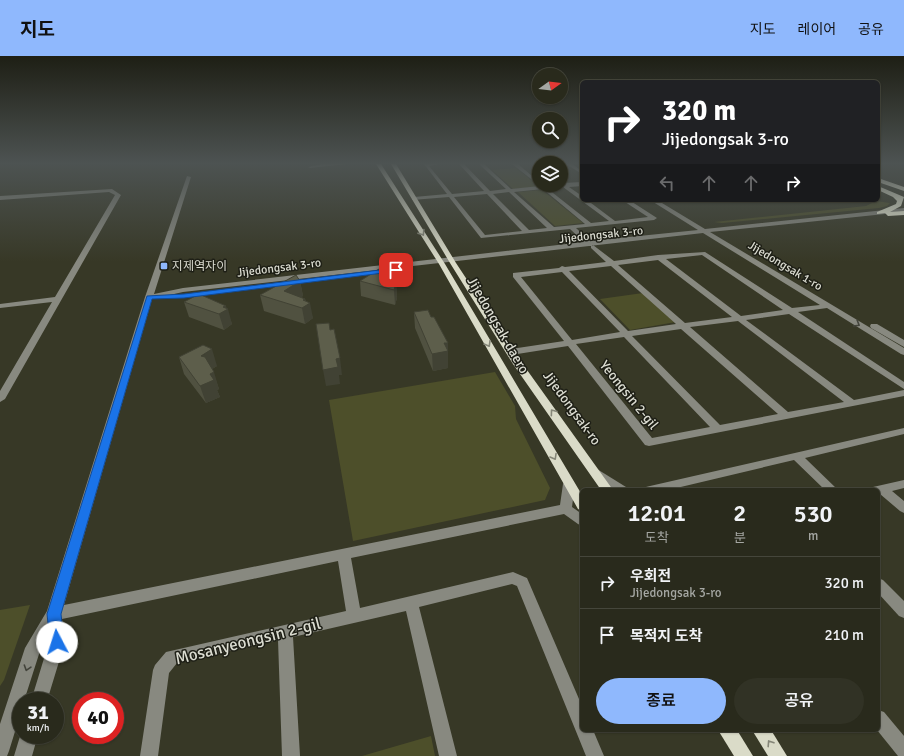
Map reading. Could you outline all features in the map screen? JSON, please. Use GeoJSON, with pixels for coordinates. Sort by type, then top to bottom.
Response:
{"type":"FeatureCollection","features":[{"type":"Feature","properties":{"kind":"highway"},"geometry":{"type":"LineString","coordinates":[[879,213],[892,209],[899,204],[900,201],[896,197]]}},
{"type":"Feature","properties":{"kind":"highway"},"geometry":{"type":"LineString","coordinates":[[888,214],[904,212]]}},
{"type":"Feature","properties":{"kind":"main road","name":"Jijedongsak-daero"},"geometry":{"type":"LineString","coordinates":[[398,197],[440,262],[580,503]]}},
{"type":"Feature","properties":{"kind":"main road","name":"Jijedongsak-ro"},"geometry":{"type":"LineString","coordinates":[[414,199],[511,352],[597,473],[606,488]]}},
{"type":"Feature","properties":{"kind":"main road"},"geometry":{"type":"LineString","coordinates":[[728,732],[744,756]]}},
{"type":"Feature","properties":{"kind":"main road"},"geometry":{"type":"LineString","coordinates":[[763,732],[778,756]]}},
{"type":"Feature","properties":{"kind":"street"},"geometry":{"type":"LineString","coordinates":[[0,198],[18,197]]}},
{"type":"Feature","properties":{"kind":"street"},"geometry":{"type":"LineString","coordinates":[[0,399],[117,197]]}},
{"type":"Feature","properties":{"kind":"street"},"geometry":{"type":"LineString","coordinates":[[0,751],[33,648],[54,614],[149,297],[182,197]]}},
{"type":"Feature","properties":{"kind":"street"},"geometry":{"type":"LineString","coordinates":[[414,199],[442,197]]}},
{"type":"Feature","properties":{"kind":"street"},"geometry":{"type":"LineString","coordinates":[[451,197],[483,237],[654,218],[628,202]]}},
{"type":"Feature","properties":{"kind":"street"},"geometry":{"type":"LineString","coordinates":[[493,197],[527,232]]}},
{"type":"Feature","properties":{"kind":"street"},"geometry":{"type":"LineString","coordinates":[[517,197],[553,230]]}},
{"type":"Feature","properties":{"kind":"street"},"geometry":{"type":"LineString","coordinates":[[554,197],[591,226]]}},
{"type":"Feature","properties":{"kind":"street"},"geometry":{"type":"LineString","coordinates":[[587,202],[615,223]]}},
{"type":"Feature","properties":{"kind":"street","name":"Jijedongsak 1-ro"},"geometry":{"type":"LineString","coordinates":[[657,202],[712,232],[904,344]]}},
{"type":"Feature","properties":{"kind":"street","name":"Jijedongsak 1-ro"},"geometry":{"type":"LineString","coordinates":[[668,202],[827,306],[904,352]]}},
{"type":"Feature","properties":{"kind":"street","name":"Jijedongsak 3-ro"},"geometry":{"type":"LineString","coordinates":[[712,232],[879,213],[904,212]]}},
{"type":"Feature","properties":{"kind":"street","name":"Jijedongsak 3-ro"},"geometry":{"type":"LineString","coordinates":[[149,297],[184,296],[440,262],[888,214]]}},
{"type":"Feature","properties":{"kind":"street"},"geometry":{"type":"LineString","coordinates":[[572,228],[786,416]]}},
{"type":"Feature","properties":{"kind":"street","name":"Yeongsin 2-gil"},"geometry":{"type":"LineString","coordinates":[[904,386],[704,253],[562,268],[518,274],[515,276],[647,440],[651,442],[904,393]]}},
{"type":"Feature","properties":{"kind":"street"},"geometry":{"type":"LineString","coordinates":[[658,257],[852,403]]}},
{"type":"Feature","properties":{"kind":"street"},"geometry":{"type":"LineString","coordinates":[[562,268],[718,429]]}},
{"type":"Feature","properties":{"kind":"street"},"geometry":{"type":"LineString","coordinates":[[0,306],[58,299]]}},
{"type":"Feature","properties":{"kind":"street"},"geometry":{"type":"LineString","coordinates":[[511,352],[625,334],[827,306]]}},
{"type":"Feature","properties":{"kind":"street"},"geometry":{"type":"LineString","coordinates":[[659,488],[904,431]]}},
{"type":"Feature","properties":{"kind":"street"},"geometry":{"type":"LineString","coordinates":[[796,456],[830,488]]}},
{"type":"Feature","properties":{"kind":"street"},"geometry":{"type":"LineString","coordinates":[[597,473],[619,488]]}},
{"type":"Feature","properties":{"kind":"street"},"geometry":{"type":"LineString","coordinates":[[566,509],[569,484]]}},
{"type":"Feature","properties":{"kind":"street"},"geometry":{"type":"LineString","coordinates":[[880,489],[904,484]]}},
{"type":"Feature","properties":{"kind":"street"},"geometry":{"type":"LineString","coordinates":[[880,490],[904,508]]}},
{"type":"Feature","properties":{"kind":"street"},"geometry":{"type":"LineString","coordinates":[[54,614],[566,509],[580,520]]}},
{"type":"Feature","properties":{"kind":"street"},"geometry":{"type":"LineString","coordinates":[[344,554],[354,615]]}},
{"type":"Feature","properties":{"kind":"street","name":"Mosanyeongsin 2-gil"},"geometry":{"type":"LineString","coordinates":[[149,756],[161,670],[172,657],[411,603],[513,578],[522,582],[580,721]]}},
{"type":"Feature","properties":{"kind":"street"},"geometry":{"type":"LineString","coordinates":[[880,586],[904,611]]}},
{"type":"Feature","properties":{"kind":"street"},"geometry":{"type":"LineString","coordinates":[[411,603],[448,756]]}},
{"type":"Feature","properties":{"kind":"street"},"geometry":{"type":"LineString","coordinates":[[42,692],[57,642],[54,614]]}},
{"type":"Feature","properties":{"kind":"street"},"geometry":{"type":"LineString","coordinates":[[285,631],[291,756]]}},
{"type":"Feature","properties":{"kind":"street"},"geometry":{"type":"LineString","coordinates":[[880,720],[904,750]]}},
{"type":"Feature","properties":{"kind":"street"},"geometry":{"type":"LineString","coordinates":[[585,732],[595,756]]}},
{"type":"Feature","properties":{"kind":"street"},"geometry":{"type":"LineString","coordinates":[[23,756],[26,744]]}},
{"type":"Feature","properties":{"kind":"green space"},"geometry":{"type":"Polygon","coordinates":[[[523,197],[550,197],[583,223],[555,226],[523,197]]]}},
{"type":"Feature","properties":{"kind":"green space"},"geometry":{"type":"Polygon","coordinates":[[[874,202],[890,203],[887,206],[879,208],[722,223],[714,222],[866,206],[874,202]]]}},
{"type":"Feature","properties":{"kind":"green space"},"geometry":{"type":"Polygon","coordinates":[[[643,293],[676,322],[630,330],[600,299],[643,293]]]}},
{"type":"Feature","properties":{"kind":"green space"},"geometry":{"type":"Polygon","coordinates":[[[495,372],[515,406],[516,419],[550,488],[545,500],[353,541],[329,400],[495,372]]]}},
{"type":"Feature","properties":{"kind":"green space"},"geometry":{"type":"Polygon","coordinates":[[[30,605],[4,680],[0,686],[0,610],[30,605]]]}},
{"type":"Feature","properties":{"kind":"green space"},"geometry":{"type":"Polygon","coordinates":[[[431,736],[435,756],[362,756],[431,736]]]}},
{"type":"Feature","properties":{"kind":"building"},"geometry":{"type":"Polygon","coordinates":[[[379,269],[389,272],[383,276],[386,277],[383,280],[396,283],[394,290],[360,281],[379,269]]]}},
{"type":"Feature","properties":{"kind":"building"},"geometry":{"type":"Polygon","coordinates":[[[296,275],[300,281],[284,291],[305,299],[303,300],[310,303],[302,308],[260,295],[296,275]]]}},
{"type":"Feature","properties":{"kind":"building"},"geometry":{"type":"Polygon","coordinates":[[[199,294],[226,306],[223,307],[228,309],[219,314],[184,302],[199,294]]]}},
{"type":"Feature","properties":{"kind":"building"},"geometry":{"type":"Polygon","coordinates":[[[428,310],[431,317],[434,317],[448,343],[444,343],[448,351],[432,354],[414,312],[428,310]]]}},
{"type":"Feature","properties":{"kind":"building"},"geometry":{"type":"Polygon","coordinates":[[[329,323],[330,330],[334,329],[340,358],[336,359],[338,367],[323,370],[316,324],[329,323]]]}},
{"type":"Feature","properties":{"kind":"building"},"geometry":{"type":"Polygon","coordinates":[[[203,345],[212,349],[201,356],[205,357],[214,372],[210,374],[214,380],[200,386],[179,357],[203,345]]]}},
{"type":"Feature","properties":{"kind":"place","name":"지제역자이"},"geometry":{"type":"Point","coordinates":[164,266]}},
{"type":"Feature","properties":{"kind":"route"},"geometry":{"type":"LineString","coordinates":[[57,642],[54,614],[149,297],[184,296],[396,270]]}}]}
